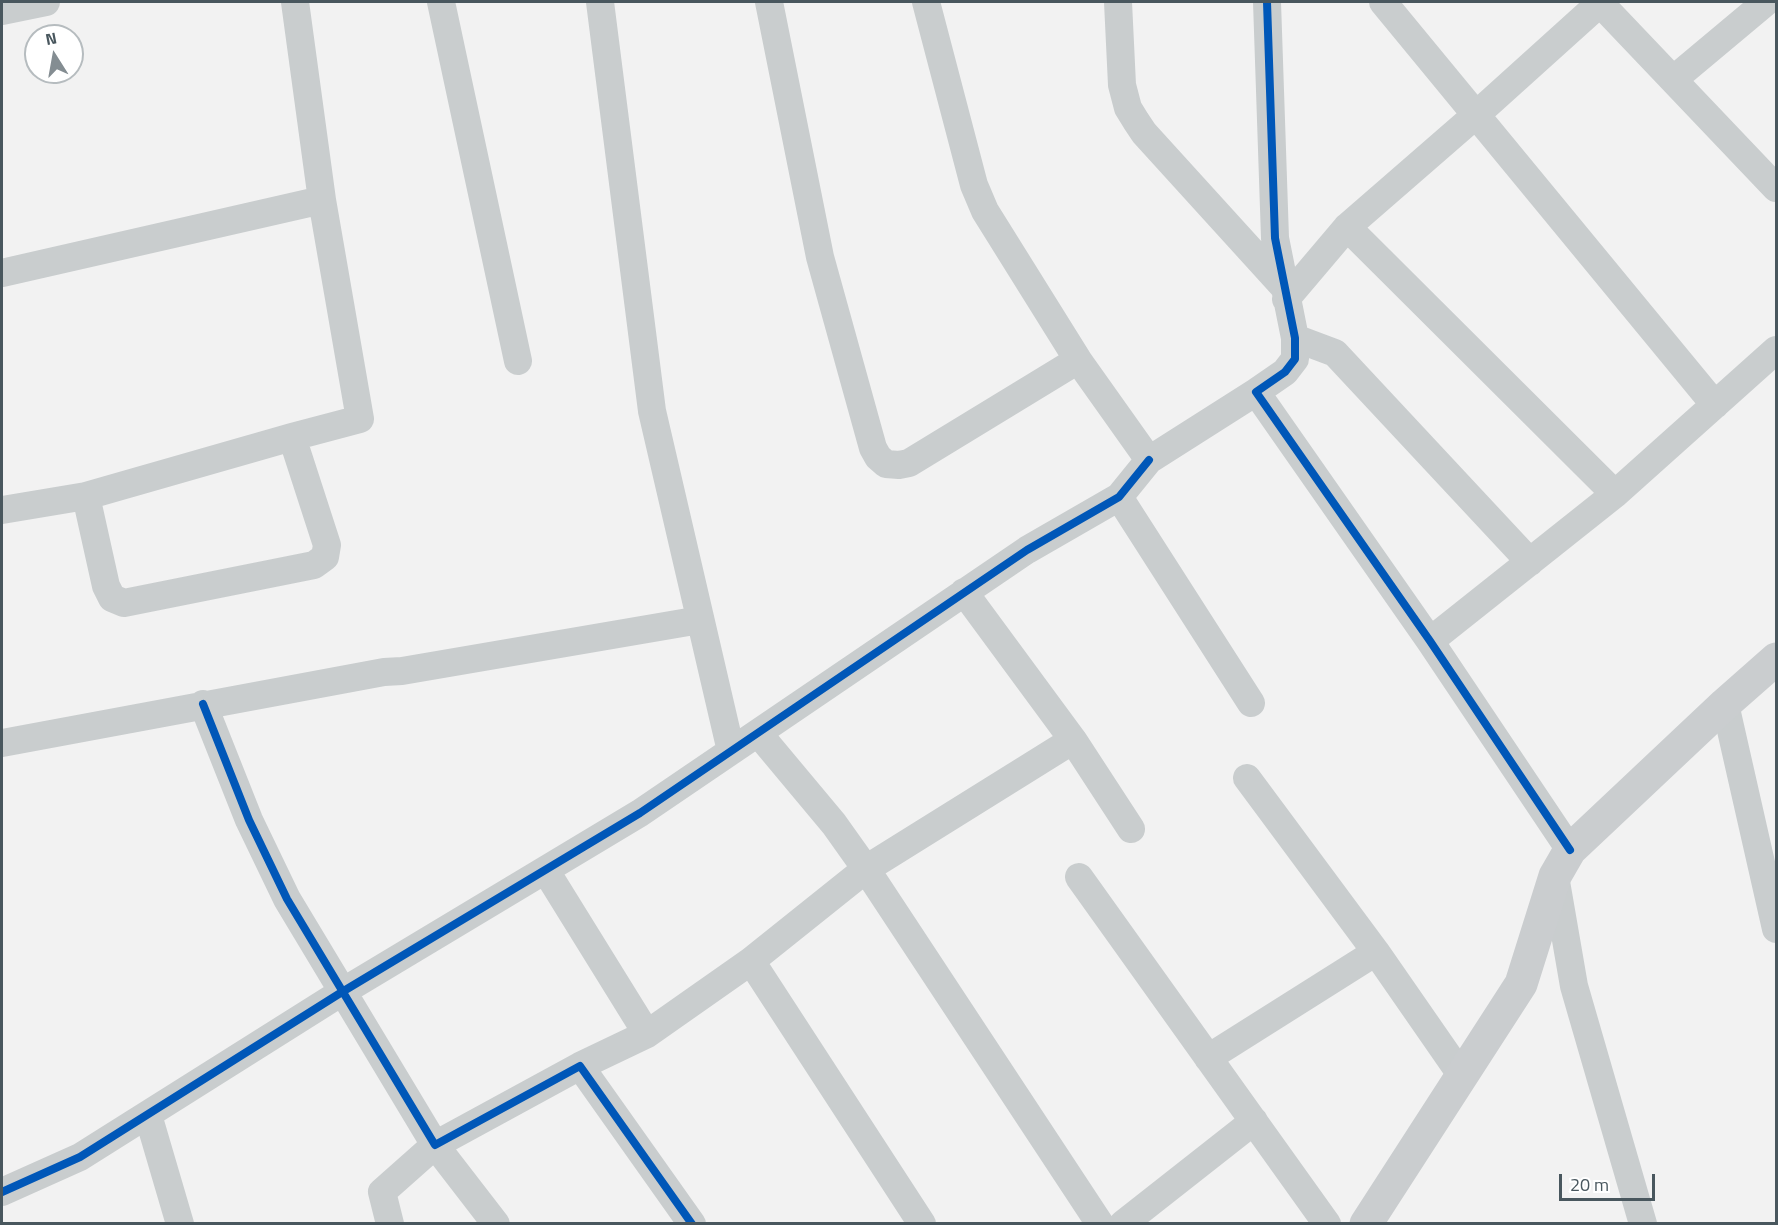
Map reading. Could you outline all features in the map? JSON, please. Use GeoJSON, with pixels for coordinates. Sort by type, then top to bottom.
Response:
{"type":"FeatureCollection","features":[{"type":"Feature","properties":{"kind":"street"},"geometry":{"type":"LineString","coordinates":[[2,11],[46,2]]}},
{"type":"Feature","properties":{"kind":"street"},"geometry":{"type":"LineString","coordinates":[[2,510],[86,496],[360,419],[322,200],[295,2]]}},
{"type":"Feature","properties":{"kind":"street"},"geometry":{"type":"LineString","coordinates":[[441,2],[518,361]]}},
{"type":"Feature","properties":{"kind":"street"},"geometry":{"type":"LineString","coordinates":[[600,2],[652,411],[731,751]]}},
{"type":"Feature","properties":{"kind":"street"},"geometry":{"type":"LineString","coordinates":[[769,2],[820,257],[873,447],[878,457],[886,464],[909,463],[1078,360]]}},
{"type":"Feature","properties":{"kind":"street"},"geometry":{"type":"LineString","coordinates":[[926,2],[974,184],[985,211],[1078,360],[1149,460]]}},
{"type":"Feature","properties":{"kind":"street"},"geometry":{"type":"LineString","coordinates":[[1118,2],[1122,85],[1128,108],[1144,133],[1285,293]]}},
{"type":"Feature","properties":{"kind":"street"},"geometry":{"type":"LineString","coordinates":[[2,1192],[80,1157],[342,992],[640,813],[1027,550],[1119,497],[1149,460],[1285,372],[1294,359],[1295,338],[1275,238],[1267,2]]}},
{"type":"Feature","properties":{"kind":"street"},"geometry":{"type":"LineString","coordinates":[[1383,2],[1715,405]]}},
{"type":"Feature","properties":{"kind":"street"},"geometry":{"type":"LineString","coordinates":[[1285,293],[1347,227],[1477,114],[1599,2],[1776,188]]}},
{"type":"Feature","properties":{"kind":"street"},"geometry":{"type":"LineString","coordinates":[[1674,79],[1766,2]]}},
{"type":"Feature","properties":{"kind":"street"},"geometry":{"type":"LineString","coordinates":[[2,273],[322,200]]}},
{"type":"Feature","properties":{"kind":"street"},"geometry":{"type":"LineString","coordinates":[[1347,227],[1615,494]]}},
{"type":"Feature","properties":{"kind":"street"},"geometry":{"type":"LineString","coordinates":[[1295,338],[1335,353],[1530,562]]}},
{"type":"Feature","properties":{"kind":"street"},"geometry":{"type":"LineString","coordinates":[[1430,641],[1615,494],[1776,350]]}},
{"type":"Feature","properties":{"kind":"street"},"geometry":{"type":"LineString","coordinates":[[1256,392],[1430,641],[1563,863],[1574,986],[1643,1224]]}},
{"type":"Feature","properties":{"kind":"street"},"geometry":{"type":"LineString","coordinates":[[86,496],[106,586],[112,598],[124,603],[314,565],[325,557],[327,545],[292,437]]}},
{"type":"Feature","properties":{"kind":"street"},"geometry":{"type":"LineString","coordinates":[[1119,497],[1251,703]]}},
{"type":"Feature","properties":{"kind":"street"},"geometry":{"type":"LineString","coordinates":[[964,592],[1073,740],[1131,829]]}},
{"type":"Feature","properties":{"kind":"street"},"geometry":{"type":"LineString","coordinates":[[2,742],[203,704],[700,620]]}},
{"type":"Feature","properties":{"kind":"street"},"geometry":{"type":"LineString","coordinates":[[1366,1224],[1521,984],[1563,863],[1725,704],[1776,659]]}},
{"type":"Feature","properties":{"kind":"street"},"geometry":{"type":"LineString","coordinates":[[203,704],[249,820],[287,898],[435,1145],[496,1224]]}},
{"type":"Feature","properties":{"kind":"street"},"geometry":{"type":"LineString","coordinates":[[1725,704],[1776,930]]}},
{"type":"Feature","properties":{"kind":"street"},"geometry":{"type":"LineString","coordinates":[[758,733],[834,824],[866,869],[1100,1224]]}},
{"type":"Feature","properties":{"kind":"street"},"geometry":{"type":"LineString","coordinates":[[390,1224],[382,1192],[435,1145],[580,1066],[647,1034],[751,961],[866,869],[1073,740]]}},
{"type":"Feature","properties":{"kind":"street"},"geometry":{"type":"LineString","coordinates":[[1247,778],[1376,952],[1462,1076]]}},
{"type":"Feature","properties":{"kind":"street"},"geometry":{"type":"LineString","coordinates":[[546,871],[647,1034]]}},
{"type":"Feature","properties":{"kind":"street"},"geometry":{"type":"LineString","coordinates":[[1079,877],[1327,1224]]}},
{"type":"Feature","properties":{"kind":"street"},"geometry":{"type":"LineString","coordinates":[[1208,1058],[1376,952]]}},
{"type":"Feature","properties":{"kind":"street"},"geometry":{"type":"LineString","coordinates":[[751,961],[922,1224]]}},
{"type":"Feature","properties":{"kind":"street"},"geometry":{"type":"LineString","coordinates":[[580,1066],[692,1224]]}},
{"type":"Feature","properties":{"kind":"street"},"geometry":{"type":"LineString","coordinates":[[148,1115],[180,1224]]}},
{"type":"Feature","properties":{"kind":"street"},"geometry":{"type":"LineString","coordinates":[[1123,1224],[1254,1121]]}},
{"type":"Feature","properties":{"kind":"cycle path"},"geometry":{"type":"LineString","coordinates":[[1267,2],[1275,238],[1295,338],[1295,359],[1285,372],[1256,392],[1430,641],[1570,850]]}},
{"type":"Feature","properties":{"kind":"cycle path"},"geometry":{"type":"LineString","coordinates":[[2,1192],[80,1157],[342,992],[640,813],[1027,550],[1119,497],[1149,460]]}},
{"type":"Feature","properties":{"kind":"cycle path"},"geometry":{"type":"LineString","coordinates":[[203,704],[249,820],[287,899],[435,1145],[580,1066],[692,1224]]}}]}
